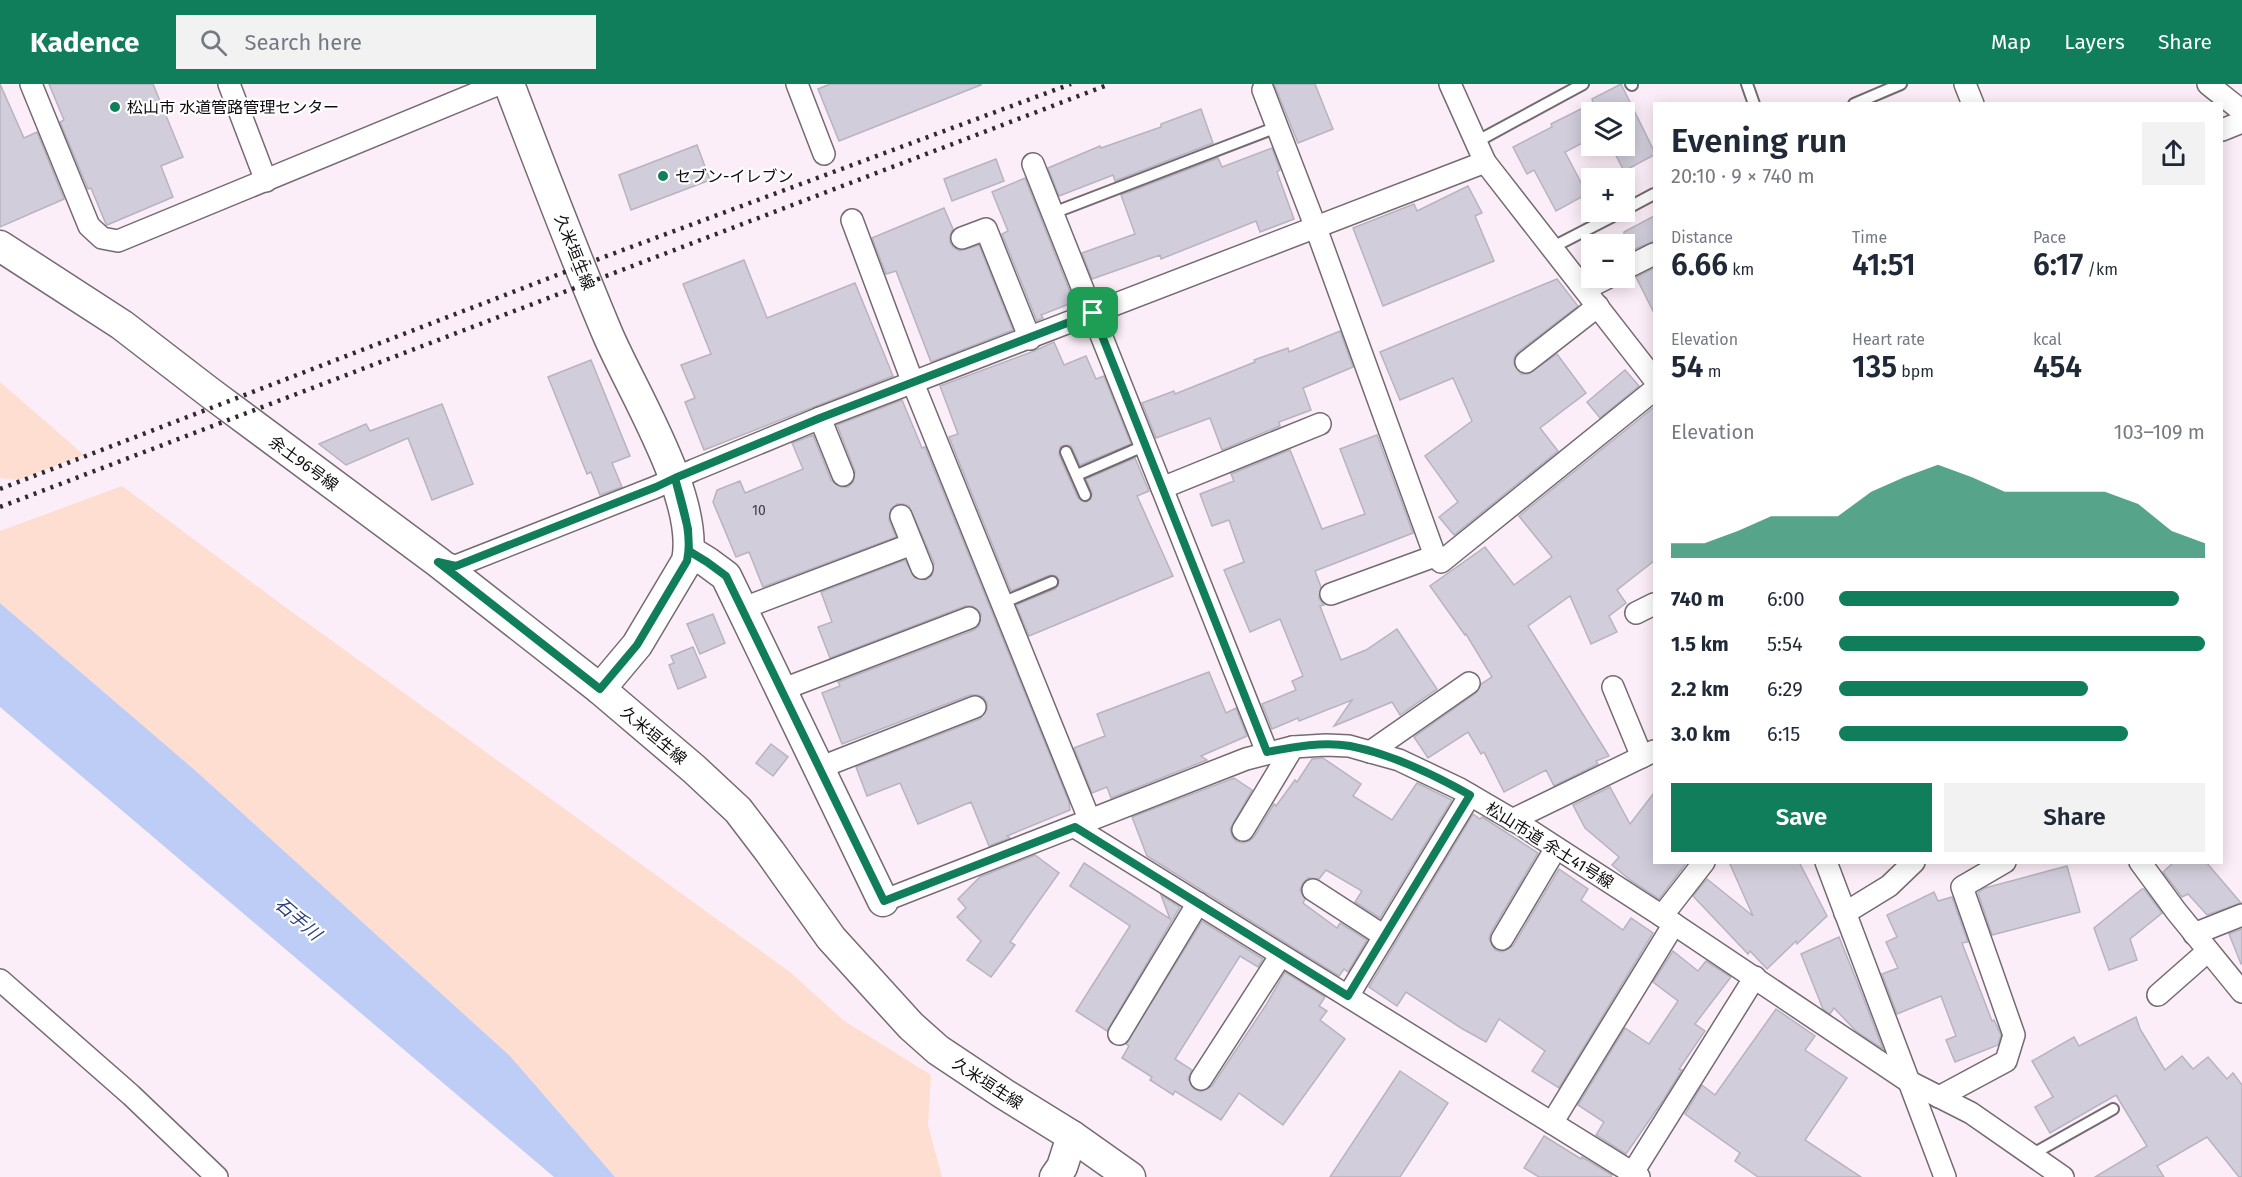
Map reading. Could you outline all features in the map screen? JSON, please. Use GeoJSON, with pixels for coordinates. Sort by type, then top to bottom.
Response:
{"type":"FeatureCollection","features":[{"type":"Feature","properties":{"kind":"main road","name":"久米垣生線"},"geometry":{"type":"LineString","coordinates":[[509,84],[609,336],[675,478],[688,529],[687,561],[637,645],[600,689],[694,769],[738,810],[831,938],[911,1026],[938,1050],[1072,1136],[1130,1177]]}},
{"type":"Feature","properties":{"kind":"main road","name":"余土96号線"},"geometry":{"type":"LineString","coordinates":[[0,246],[122,325],[438,562],[600,689]]}},
{"type":"Feature","properties":{"kind":"main road"},"geometry":{"type":"LineString","coordinates":[[689,551],[726,576],[884,901]]}},
{"type":"Feature","properties":{"kind":"main road"},"geometry":{"type":"LineString","coordinates":[[1055,1177],[1062,1167],[1072,1136]]}},
{"type":"Feature","properties":{"kind":"street"},"geometry":{"type":"LineString","coordinates":[[31,84],[88,226],[102,238],[118,241],[499,84]]}},
{"type":"Feature","properties":{"kind":"street"},"geometry":{"type":"LineString","coordinates":[[228,84],[266,181]]}},
{"type":"Feature","properties":{"kind":"street"},"geometry":{"type":"LineString","coordinates":[[797,84],[824,154]]}},
{"type":"Feature","properties":{"kind":"street"},"geometry":{"type":"LineString","coordinates":[[1450,84],[1485,162],[1653,378]]}},
{"type":"Feature","properties":{"kind":"street"},"geometry":{"type":"LineString","coordinates":[[1965,84],[1972,102]]}},
{"type":"Feature","properties":{"kind":"street"},"geometry":{"type":"LineString","coordinates":[[2208,84],[2242,111]]}},
{"type":"Feature","properties":{"kind":"street"},"geometry":{"type":"LineString","coordinates":[[1263,90],[1316,228],[1435,556],[1440,562],[1653,391]]}},
{"type":"Feature","properties":{"kind":"street"},"geometry":{"type":"LineString","coordinates":[[2223,130],[2242,122]]}},
{"type":"Feature","properties":{"kind":"street"},"geometry":{"type":"LineString","coordinates":[[438,562],[456,566],[656,487],[820,418],[1485,162]]}},
{"type":"Feature","properties":{"kind":"street"},"geometry":{"type":"LineString","coordinates":[[1033,164],[1267,752]]}},
{"type":"Feature","properties":{"kind":"street"},"geometry":{"type":"LineString","coordinates":[[852,220],[913,383],[1002,603],[1083,824],[1198,903],[1634,1176],[1755,977]]}},
{"type":"Feature","properties":{"kind":"street"},"geometry":{"type":"LineString","coordinates":[[963,238],[986,229],[1030,339]]}},
{"type":"Feature","properties":{"kind":"street"},"geometry":{"type":"LineString","coordinates":[[1635,264],[1653,254]]}},
{"type":"Feature","properties":{"kind":"street"},"geometry":{"type":"LineString","coordinates":[[1526,362],[1598,306]]}},
{"type":"Feature","properties":{"kind":"street"},"geometry":{"type":"LineString","coordinates":[[820,418],[843,475]]}},
{"type":"Feature","properties":{"kind":"street"},"geometry":{"type":"LineString","coordinates":[[1162,488],[1320,424]]}},
{"type":"Feature","properties":{"kind":"street"},"geometry":{"type":"LineString","coordinates":[[901,516],[922,568]]}},
{"type":"Feature","properties":{"kind":"street"},"geometry":{"type":"LineString","coordinates":[[741,609],[912,543]]}},
{"type":"Feature","properties":{"kind":"street"},"geometry":{"type":"LineString","coordinates":[[1331,594],[1435,556]]}},
{"type":"Feature","properties":{"kind":"street"},"geometry":{"type":"LineString","coordinates":[[781,690],[969,618]]}},
{"type":"Feature","properties":{"kind":"street"},"geometry":{"type":"LineString","coordinates":[[1370,752],[1469,683]]}},
{"type":"Feature","properties":{"kind":"street"},"geometry":{"type":"LineString","coordinates":[[1512,820],[1648,754],[1613,687]]}},
{"type":"Feature","properties":{"kind":"street"},"geometry":{"type":"LineString","coordinates":[[819,768],[975,707]]}},
{"type":"Feature","properties":{"kind":"street","name":"松山市道 余土41号線"},"geometry":{"type":"LineString","coordinates":[[884,901],[1246,759],[1293,747],[1349,746],[1399,760],[1470,795],[1512,820],[1755,977],[1908,1081],[1971,1113],[2063,1177]]}},
{"type":"Feature","properties":{"kind":"street"},"geometry":{"type":"LineString","coordinates":[[1243,830],[1293,747]]}},
{"type":"Feature","properties":{"kind":"street"},"geometry":{"type":"LineString","coordinates":[[1348,996],[1470,795]]}},
{"type":"Feature","properties":{"kind":"street"},"geometry":{"type":"LineString","coordinates":[[1502,939],[1556,848]]}},
{"type":"Feature","properties":{"kind":"street"},"geometry":{"type":"LineString","coordinates":[[1552,1123],[1668,920],[1703,864]]}},
{"type":"Feature","properties":{"kind":"street"},"geometry":{"type":"LineString","coordinates":[[1827,864],[1945,1177]]}},
{"type":"Feature","properties":{"kind":"street"},"geometry":{"type":"LineString","coordinates":[[1845,913],[1889,886],[1912,864]]}},
{"type":"Feature","properties":{"kind":"street"},"geometry":{"type":"LineString","coordinates":[[1939,1096],[2006,1061],[2014,1035],[1962,886],[2001,864]]}},
{"type":"Feature","properties":{"kind":"street"},"geometry":{"type":"LineString","coordinates":[[2142,864],[2194,934],[2242,992]]}},
{"type":"Feature","properties":{"kind":"street"},"geometry":{"type":"LineString","coordinates":[[1313,890],[1384,936]]}},
{"type":"Feature","properties":{"kind":"street"},"geometry":{"type":"LineString","coordinates":[[1119,1034],[1198,903]]}},
{"type":"Feature","properties":{"kind":"street"},"geometry":{"type":"LineString","coordinates":[[2194,934],[2242,915]]}},
{"type":"Feature","properties":{"kind":"street"},"geometry":{"type":"LineString","coordinates":[[2158,995],[2208,951]]}},
{"type":"Feature","properties":{"kind":"street"},"geometry":{"type":"LineString","coordinates":[[1202,1078],[1281,955]]}},
{"type":"Feature","properties":{"kind":"street"},"geometry":{"type":"LineString","coordinates":[[0,980],[130,1095],[217,1177]]}},
{"type":"Feature","properties":{"kind":"lane"},"geometry":{"type":"LineString","coordinates":[[1476,142],[1583,84]]}},
{"type":"Feature","properties":{"kind":"lane"},"geometry":{"type":"LineString","coordinates":[[1747,84],[1753,102]]}},
{"type":"Feature","properties":{"kind":"lane"},"geometry":{"type":"LineString","coordinates":[[1859,102],[1901,84]]}},
{"type":"Feature","properties":{"kind":"lane"},"geometry":{"type":"LineString","coordinates":[[1053,213],[1277,127]]}},
{"type":"Feature","properties":{"kind":"lane"},"geometry":{"type":"LineString","coordinates":[[1635,204],[1653,195]]}},
{"type":"Feature","properties":{"kind":"lane"},"geometry":{"type":"LineString","coordinates":[[1551,248],[1602,222]]}},
{"type":"Feature","properties":{"kind":"lane"},"geometry":{"type":"LineString","coordinates":[[1077,475],[1146,445]]}},
{"type":"Feature","properties":{"kind":"lane"},"geometry":{"type":"LineString","coordinates":[[1066,452],[1085,495]]}},
{"type":"Feature","properties":{"kind":"lane"},"geometry":{"type":"LineString","coordinates":[[1002,603],[1052,582]]}},
{"type":"Feature","properties":{"kind":"lane"},"geometry":{"type":"LineString","coordinates":[[2031,1155],[2113,1109]]}},
{"type":"Feature","properties":{"kind":"shaded area"},"geometry":{"type":"Polygon","coordinates":[[[0,382],[84,455],[18,480],[0,478],[0,382]]]}},
{"type":"Feature","properties":{"kind":"shaded area"},"geometry":{"type":"Polygon","coordinates":[[[122,486],[281,604],[790,972],[843,1020],[931,1075],[928,1125],[942,1177],[615,1177],[510,1056],[197,772],[0,603],[0,531],[122,486]]]}},
{"type":"Feature","properties":{"kind":"water","name":"石手川"},"geometry":{"type":"Polygon","coordinates":[[[0,603],[197,772],[510,1056],[615,1177],[554,1177],[0,707],[0,603]]]}},
{"type":"Feature","properties":{"kind":"building"},"geometry":{"type":"Polygon","coordinates":[[[0,84],[24,138],[37,132],[64,199],[0,227],[0,84]]]}},
{"type":"Feature","properties":{"kind":"building"},"geometry":{"type":"Polygon","coordinates":[[[49,84],[153,84],[183,157],[161,166],[173,197],[107,225],[91,188],[88,189],[60,122],[64,120],[49,84]]]}},
{"type":"Feature","properties":{"kind":"building"},"geometry":{"type":"Polygon","coordinates":[[[830,84],[981,85],[839,141],[818,89],[830,84]]]}},
{"type":"Feature","properties":{"kind":"building"},"geometry":{"type":"Polygon","coordinates":[[[1274,84],[1315,84],[1333,129],[1298,143],[1274,84]]]}},
{"type":"Feature","properties":{"kind":"building"},"geometry":{"type":"Polygon","coordinates":[[[1621,84],[1630,102],[1593,102],[1592,99],[1621,84]]]}},
{"type":"Feature","properties":{"kind":"building"},"geometry":{"type":"Polygon","coordinates":[[[1201,109],[1213,143],[1115,181],[1113,175],[1059,196],[1048,168],[1100,146],[1101,148],[1161,127],[1161,124],[1201,109]]]}},
{"type":"Feature","properties":{"kind":"building"},"geometry":{"type":"Polygon","coordinates":[[[1581,109],[1581,144],[1565,152],[1581,183],[1581,197],[1556,211],[1534,170],[1527,174],[1513,147],[1552,127],[1551,124],[1581,109]]]}},
{"type":"Feature","properties":{"kind":"building"},"geometry":{"type":"Polygon","coordinates":[[[1635,112],[1653,149],[1653,156],[1630,168],[1622,168],[1616,156],[1635,156],[1635,112]]]}},
{"type":"Feature","properties":{"kind":"building"},"geometry":{"type":"Polygon","coordinates":[[[697,145],[710,180],[631,210],[619,175],[697,145]]]}},
{"type":"Feature","properties":{"kind":"building"},"geometry":{"type":"Polygon","coordinates":[[[1272,148],[1280,170],[1277,172],[1294,219],[1260,232],[1256,221],[1161,259],[1160,255],[1092,279],[1082,253],[1135,234],[1121,195],[1218,158],[1222,167],[1272,148]]]}},
{"type":"Feature","properties":{"kind":"building"},"geometry":{"type":"Polygon","coordinates":[[[996,159],[1004,181],[952,201],[944,179],[996,159]]]}},
{"type":"Feature","properties":{"kind":"building"},"geometry":{"type":"Polygon","coordinates":[[[1025,178],[1074,302],[1041,315],[1043,318],[1037,321],[1002,234],[1008,231],[992,192],[1025,178]]]}},
{"type":"Feature","properties":{"kind":"building"},"geometry":{"type":"Polygon","coordinates":[[[1468,186],[1482,213],[1475,216],[1494,261],[1383,306],[1353,228],[1414,204],[1417,211],[1468,186]]]}},
{"type":"Feature","properties":{"kind":"building"},"geometry":{"type":"Polygon","coordinates":[[[944,208],[953,229],[950,243],[954,248],[960,251],[979,245],[1013,330],[931,362],[896,271],[886,274],[872,238],[944,208]]]}},
{"type":"Feature","properties":{"kind":"building"},"geometry":{"type":"Polygon","coordinates":[[[1653,217],[1653,241],[1635,249],[1635,234],[1624,234],[1653,217]]]}},
{"type":"Feature","properties":{"kind":"building"},"geometry":{"type":"Polygon","coordinates":[[[744,260],[767,318],[855,283],[893,376],[704,450],[685,402],[695,398],[681,365],[711,354],[683,284],[744,260]]]}},
{"type":"Feature","properties":{"kind":"building"},"geometry":{"type":"Polygon","coordinates":[[[1653,268],[1653,311],[1636,277],[1653,268]]]}},
{"type":"Feature","properties":{"kind":"building"},"geometry":{"type":"Polygon","coordinates":[[[1557,279],[1578,306],[1518,352],[1514,358],[1514,364],[1521,374],[1528,374],[1557,354],[1586,393],[1540,428],[1558,451],[1454,535],[1439,517],[1458,502],[1425,456],[1472,421],[1453,378],[1400,400],[1380,352],[1557,279]]]}},
{"type":"Feature","properties":{"kind":"building"},"geometry":{"type":"Polygon","coordinates":[[[1340,331],[1353,367],[1303,388],[1311,410],[1279,422],[1280,426],[1222,450],[1210,418],[1156,438],[1142,403],[1174,391],[1175,394],[1255,362],[1254,360],[1288,348],[1289,352],[1340,331]]]}},
{"type":"Feature","properties":{"kind":"building"},"geometry":{"type":"Polygon","coordinates":[[[1054,342],[1064,365],[1086,356],[1096,379],[1104,376],[1131,444],[1080,465],[1071,446],[1060,447],[1059,455],[1078,498],[1085,502],[1091,499],[1092,493],[1086,479],[1135,458],[1149,491],[1137,496],[1173,576],[1029,636],[1016,605],[1055,589],[1059,580],[1056,576],[1050,575],[1011,591],[949,437],[958,434],[940,386],[1054,342]]]}},
{"type":"Feature","properties":{"kind":"building"},"geometry":{"type":"Polygon","coordinates":[[[591,360],[630,456],[612,463],[622,487],[600,495],[591,472],[587,474],[548,377],[591,360]]]}},
{"type":"Feature","properties":{"kind":"building"},"geometry":{"type":"Polygon","coordinates":[[[1625,370],[1639,386],[1600,418],[1587,402],[1625,370]]]}},
{"type":"Feature","properties":{"kind":"building"},"geometry":{"type":"Polygon","coordinates":[[[902,400],[922,448],[925,447],[1069,802],[1070,810],[1007,836],[1010,838],[989,846],[971,802],[918,824],[900,783],[867,796],[856,767],[980,719],[987,709],[987,703],[983,697],[970,695],[842,744],[822,693],[840,686],[838,682],[974,630],[979,626],[981,614],[972,606],[965,606],[830,658],[818,627],[832,622],[821,592],[905,560],[915,578],[926,580],[932,575],[934,563],[909,506],[897,504],[891,509],[889,520],[896,537],[763,587],[749,552],[736,557],[713,502],[717,490],[740,481],[745,493],[803,469],[792,443],[813,435],[831,480],[841,487],[848,487],[853,482],[855,471],[837,425],[902,400]]]}},
{"type":"Feature","properties":{"kind":"building"},"geometry":{"type":"Polygon","coordinates":[[[442,404],[473,484],[432,500],[408,438],[346,465],[319,444],[366,424],[370,431],[442,404]]]}},
{"type":"Feature","properties":{"kind":"building"},"geometry":{"type":"Polygon","coordinates":[[[1653,408],[1653,562],[1617,590],[1626,603],[1609,616],[1617,632],[1591,644],[1570,596],[1528,626],[1609,756],[1596,761],[1598,764],[1554,786],[1546,770],[1504,792],[1484,752],[1481,754],[1468,732],[1428,758],[1414,737],[1476,693],[1481,684],[1492,677],[1466,634],[1430,586],[1485,547],[1514,585],[1552,557],[1519,516],[1653,408]]]}},
{"type":"Feature","properties":{"kind":"building"},"geometry":{"type":"Polygon","coordinates":[[[1377,435],[1413,533],[1315,571],[1321,587],[1319,598],[1324,605],[1320,606],[1341,660],[1366,650],[1397,629],[1437,689],[1400,715],[1392,702],[1334,726],[1352,700],[1272,729],[1262,704],[1296,690],[1292,681],[1303,676],[1280,619],[1250,632],[1224,570],[1244,562],[1229,520],[1212,526],[1200,494],[1234,481],[1231,474],[1290,450],[1322,529],[1365,514],[1340,449],[1377,435]]]}},
{"type":"Feature","properties":{"kind":"building"},"geometry":{"type":"Polygon","coordinates":[[[713,614],[725,643],[700,654],[687,624],[713,614]]]}},
{"type":"Feature","properties":{"kind":"building"},"geometry":{"type":"Polygon","coordinates":[[[693,647],[706,677],[678,689],[669,665],[674,663],[671,656],[693,647]]]}},
{"type":"Feature","properties":{"kind":"building"},"geometry":{"type":"Polygon","coordinates":[[[1209,672],[1226,713],[1236,708],[1247,736],[1201,756],[1207,760],[1111,798],[1107,787],[1092,793],[1074,748],[1105,736],[1097,714],[1209,672]]]}},
{"type":"Feature","properties":{"kind":"building"},"geometry":{"type":"Polygon","coordinates":[[[771,744],[788,757],[773,776],[756,763],[771,744]]]}},
{"type":"Feature","properties":{"kind":"building"},"geometry":{"type":"Polygon","coordinates":[[[1323,758],[1361,784],[1353,796],[1392,820],[1417,783],[1452,800],[1380,918],[1355,902],[1362,891],[1326,870],[1319,879],[1308,878],[1303,883],[1300,890],[1305,899],[1303,903],[1337,928],[1340,923],[1367,940],[1348,972],[1344,969],[1339,976],[1147,856],[1132,817],[1234,778],[1252,790],[1230,829],[1236,841],[1242,843],[1249,841],[1254,837],[1274,804],[1276,806],[1295,780],[1297,782],[1312,759],[1323,758]]]}},
{"type":"Feature","properties":{"kind":"building"},"geometry":{"type":"Polygon","coordinates":[[[1610,787],[1630,824],[1653,794],[1653,864],[1685,864],[1659,899],[1612,865],[1619,857],[1585,828],[1573,805],[1610,787]]]}},
{"type":"Feature","properties":{"kind":"building"},"geometry":{"type":"Polygon","coordinates":[[[1473,814],[1480,819],[1482,817],[1487,820],[1538,853],[1491,932],[1489,939],[1495,950],[1502,952],[1513,946],[1559,869],[1588,889],[1581,900],[1623,930],[1631,918],[1653,933],[1559,1088],[1532,1071],[1545,1051],[1499,1019],[1486,1042],[1406,992],[1397,1006],[1369,987],[1473,814]]]}},
{"type":"Feature","properties":{"kind":"building"},"geometry":{"type":"Polygon","coordinates":[[[1035,855],[1059,873],[1010,942],[1015,945],[991,977],[967,960],[981,941],[957,917],[966,908],[958,899],[980,877],[1035,855]]]}},
{"type":"Feature","properties":{"kind":"building"},"geometry":{"type":"Polygon","coordinates":[[[1084,863],[1170,919],[1161,895],[1180,907],[1107,1031],[1076,1011],[1130,926],[1070,886],[1084,863]]]}},
{"type":"Feature","properties":{"kind":"building"},"geometry":{"type":"Polygon","coordinates":[[[1730,864],[1800,864],[1827,916],[1767,969],[1750,951],[1748,954],[1693,896],[1707,879],[1753,916],[1730,864]]]}},
{"type":"Feature","properties":{"kind":"building"},"geometry":{"type":"Polygon","coordinates":[[[2172,864],[2208,864],[2241,903],[2207,915],[2188,894],[2182,897],[2163,872],[2172,864]]]}},
{"type":"Feature","properties":{"kind":"building"},"geometry":{"type":"Polygon","coordinates":[[[2067,866],[2080,912],[1992,935],[1978,893],[1985,888],[2067,866]]]}},
{"type":"Feature","properties":{"kind":"building"},"geometry":{"type":"Polygon","coordinates":[[[2142,889],[2162,913],[2130,939],[2137,960],[2109,970],[2094,928],[2142,889]]]}},
{"type":"Feature","properties":{"kind":"building"},"geometry":{"type":"Polygon","coordinates":[[[1934,892],[1938,901],[1952,897],[1968,942],[1962,943],[1992,1021],[1994,1020],[2001,1035],[1998,1045],[1955,1062],[1946,1040],[1956,1036],[1941,996],[1897,1014],[1882,974],[1898,968],[1886,942],[1897,937],[1887,915],[1934,892]]]}},
{"type":"Feature","properties":{"kind":"building"},"geometry":{"type":"Polygon","coordinates":[[[1202,921],[1263,959],[1258,967],[1240,956],[1175,1059],[1192,1070],[1188,1079],[1194,1089],[1201,1092],[1212,1086],[1285,972],[1325,997],[1319,1006],[1327,1011],[1320,1020],[1345,1039],[1283,1125],[1239,1093],[1221,1120],[1175,1091],[1173,1095],[1150,1080],[1152,1077],[1122,1058],[1129,1046],[1126,1044],[1202,921]]]}},
{"type":"Feature","properties":{"kind":"building"},"geometry":{"type":"Polygon","coordinates":[[[2242,929],[2242,963],[2241,964],[2229,934],[2242,929]]]}},
{"type":"Feature","properties":{"kind":"building"},"geometry":{"type":"Polygon","coordinates":[[[1839,937],[1883,1049],[1856,1031],[1834,1008],[1830,1014],[1823,1009],[1801,954],[1839,937]]]}},
{"type":"Feature","properties":{"kind":"building"},"geometry":{"type":"Polygon","coordinates":[[[1673,951],[1698,971],[1706,961],[1731,977],[1695,1024],[1705,1031],[1679,1069],[1682,1070],[1664,1099],[1626,1154],[1596,1135],[1604,1122],[1578,1105],[1625,1028],[1649,1044],[1678,1001],[1653,982],[1673,951]]]}},
{"type":"Feature","properties":{"kind":"building"},"geometry":{"type":"Polygon","coordinates":[[[1776,1009],[1815,1036],[1805,1050],[1847,1078],[1805,1140],[1861,1177],[1758,1177],[1735,1161],[1740,1153],[1685,1114],[1702,1085],[1715,1095],[1776,1009]]]}},
{"type":"Feature","properties":{"kind":"building"},"geometry":{"type":"Polygon","coordinates":[[[2136,1017],[2140,1029],[2165,1070],[2182,1056],[2193,1069],[2208,1057],[2227,1079],[2233,1073],[2242,1085],[2242,1177],[2239,1177],[2207,1137],[2157,1166],[2164,1177],[2095,1177],[2147,1146],[2116,1095],[2050,1133],[2035,1107],[2053,1097],[2032,1061],[2074,1037],[2079,1046],[2136,1017]]]}},
{"type":"Feature","properties":{"kind":"building"},"geometry":{"type":"Polygon","coordinates":[[[1400,1071],[1448,1103],[1400,1177],[1330,1177],[1400,1071]]]}},
{"type":"Feature","properties":{"kind":"building"},"geometry":{"type":"Polygon","coordinates":[[[1544,1136],[1612,1175],[1611,1177],[1539,1177],[1524,1168],[1544,1136]]]}},
{"type":"Feature","properties":{"kind":"railway"},"geometry":{"type":"LineString","coordinates":[[0,489],[604,257],[1071,84]]}},
{"type":"Feature","properties":{"kind":"railway"},"geometry":{"type":"LineString","coordinates":[[0,507],[1110,84]]}},
{"type":"Feature","properties":{"kind":"place","name":"松山市 水道管路管理センター"},"geometry":{"type":"Point","coordinates":[115,107]}},
{"type":"Feature","properties":{"kind":"place","name":"セブン-イレブン"},"geometry":{"type":"Point","coordinates":[663,176]}},
{"type":"Feature","properties":{"kind":"route"},"geometry":{"type":"LineString","coordinates":[[1093,313],[820,418],[675,478],[688,529],[687,561],[637,645],[600,689],[438,562],[456,566],[675,478],[688,529],[689,551],[726,576],[884,901],[1075,827],[1348,996],[1470,795],[1399,760],[1349,746],[1293,747],[1267,752],[1093,313]]}}]}
